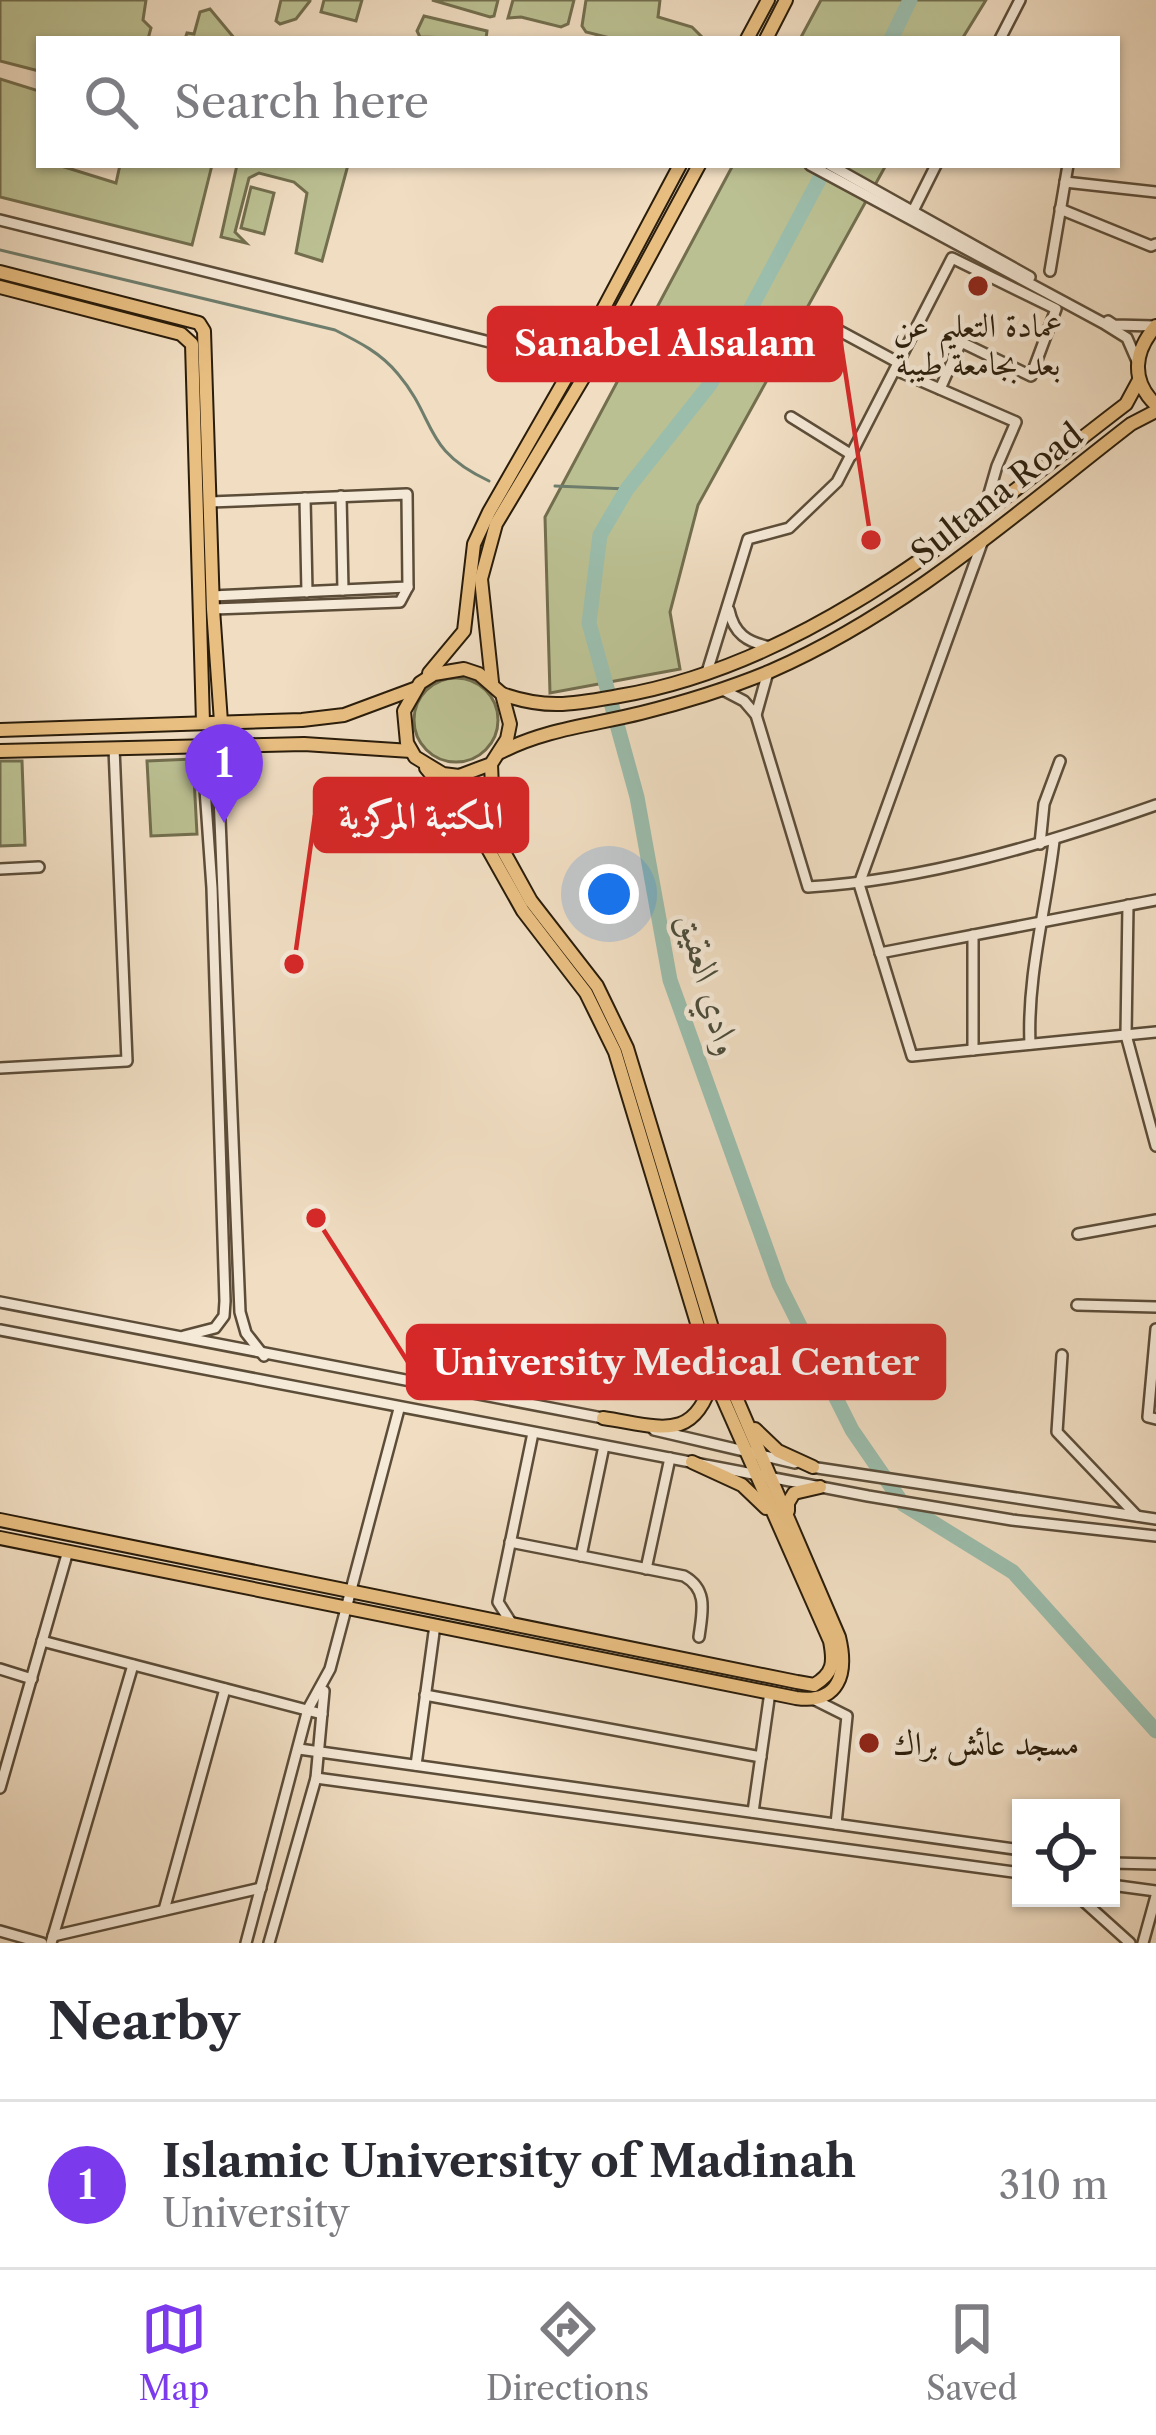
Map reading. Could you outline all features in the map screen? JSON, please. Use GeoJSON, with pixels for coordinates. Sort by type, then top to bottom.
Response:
{"type":"FeatureCollection","features":[{"type":"Feature","properties":{"kind":"main road"},"geometry":{"type":"LineString","coordinates":[[749,36],[768,0]]}},
{"type":"Feature","properties":{"kind":"main road"},"geometry":{"type":"LineString","coordinates":[[768,36],[786,0]]}},
{"type":"Feature","properties":{"kind":"main road"},"geometry":{"type":"LineString","coordinates":[[492,682],[481,579],[489,542],[679,168]]}},
{"type":"Feature","properties":{"kind":"main road"},"geometry":{"type":"LineString","coordinates":[[0,1538],[815,1700],[831,1693],[838,1682],[843,1651],[786,1526],[754,1472],[713,1376],[615,1052],[601,1020],[516,900],[478,831],[411,751],[403,727],[404,711],[417,686],[464,632],[474,544],[696,168]]}},
{"type":"Feature","properties":{"kind":"main road"},"geometry":{"type":"LineString","coordinates":[[0,272],[199,323],[205,331],[221,722]]}},
{"type":"Feature","properties":{"kind":"main road"},"geometry":{"type":"LineString","coordinates":[[0,287],[181,334],[192,344],[203,722]]}},
{"type":"Feature","properties":{"kind":"main road"},"geometry":{"type":"LineString","coordinates":[[1156,326],[1143,341],[1137,361],[1139,380],[1156,408]]}},
{"type":"Feature","properties":{"kind":"main road","name":"Sultana Road"},"geometry":{"type":"LineString","coordinates":[[502,694],[535,706],[642,692],[706,672],[838,613],[1017,488],[1126,404],[1139,380]]}},
{"type":"Feature","properties":{"kind":"main road","name":"Sultana Road"},"geometry":{"type":"LineString","coordinates":[[496,759],[532,737],[688,699],[768,672],[847,635],[949,566],[1156,408]]}},
{"type":"Feature","properties":{"kind":"main road"},"geometry":{"type":"LineString","coordinates":[[0,730],[302,720],[344,715],[448,669],[464,669],[492,682],[502,694],[510,724],[496,759],[494,834],[532,901],[597,986],[627,1048],[736,1399],[771,1475],[834,1662],[828,1676],[814,1684],[0,1520]]}},
{"type":"Feature","properties":{"kind":"main road"},"geometry":{"type":"LineString","coordinates":[[170,724],[170,747]]}},
{"type":"Feature","properties":{"kind":"main road"},"geometry":{"type":"LineString","coordinates":[[0,751],[304,744],[411,751]]}},
{"type":"Feature","properties":{"kind":"main road"},"geometry":{"type":"LineString","coordinates":[[422,762],[443,774],[459,776],[496,759]]}},
{"type":"Feature","properties":{"kind":"main road"},"geometry":{"type":"LineString","coordinates":[[603,1418],[679,1426],[697,1415],[713,1376]]}},
{"type":"Feature","properties":{"kind":"main road"},"geometry":{"type":"LineString","coordinates":[[736,1399],[766,1441],[813,1467]]}},
{"type":"Feature","properties":{"kind":"main road"},"geometry":{"type":"LineString","coordinates":[[692,1462],[752,1492],[786,1526]]}},
{"type":"Feature","properties":{"kind":"main road"},"geometry":{"type":"LineString","coordinates":[[786,1526],[790,1497],[820,1486]]}},
{"type":"Feature","properties":{"kind":"street"},"geometry":{"type":"LineString","coordinates":[[1002,36],[1020,0]]}},
{"type":"Feature","properties":{"kind":"street"},"geometry":{"type":"LineString","coordinates":[[816,168],[913,211],[1114,325],[1156,326]]}},
{"type":"Feature","properties":{"kind":"street"},"geometry":{"type":"LineString","coordinates":[[835,168],[1127,338],[1137,361]]}},
{"type":"Feature","properties":{"kind":"street"},"geometry":{"type":"LineString","coordinates":[[913,211],[934,168]]}},
{"type":"Feature","properties":{"kind":"street"},"geometry":{"type":"LineString","coordinates":[[1050,271],[1067,168]]}},
{"type":"Feature","properties":{"kind":"street"},"geometry":{"type":"LineString","coordinates":[[1065,182],[1156,191]]}},
{"type":"Feature","properties":{"kind":"street"},"geometry":{"type":"LineString","coordinates":[[1060,209],[1156,244]]}},
{"type":"Feature","properties":{"kind":"street"},"geometry":{"type":"LineString","coordinates":[[0,220],[582,366]]}},
{"type":"Feature","properties":{"kind":"street"},"geometry":{"type":"LineString","coordinates":[[706,672],[748,539],[789,528],[837,482],[952,258],[1056,309],[1031,376],[961,342],[940,389]]}},
{"type":"Feature","properties":{"kind":"street"},"geometry":{"type":"LineString","coordinates":[[836,329],[897,367],[1016,422],[984,511]]}},
{"type":"Feature","properties":{"kind":"street"},"geometry":{"type":"LineString","coordinates":[[791,417],[852,455]]}},
{"type":"Feature","properties":{"kind":"street"},"geometry":{"type":"LineString","coordinates":[[997,466],[1009,485],[1017,488]]}},
{"type":"Feature","properties":{"kind":"street"},"geometry":{"type":"LineString","coordinates":[[209,502],[407,494],[408,587],[400,602],[213,603]]}},
{"type":"Feature","properties":{"kind":"street"},"geometry":{"type":"LineString","coordinates":[[341,496],[343,590]]}},
{"type":"Feature","properties":{"kind":"street"},"geometry":{"type":"LineString","coordinates":[[305,498],[307,592]]}},
{"type":"Feature","properties":{"kind":"street"},"geometry":{"type":"LineString","coordinates":[[984,538],[859,884],[912,1056],[1156,1032]]}},
{"type":"Feature","properties":{"kind":"street"},"geometry":{"type":"LineString","coordinates":[[949,566],[964,574],[965,590]]}},
{"type":"Feature","properties":{"kind":"street"},"geometry":{"type":"LineString","coordinates":[[213,603],[408,587]]}},
{"type":"Feature","properties":{"kind":"street"},"geometry":{"type":"LineString","coordinates":[[728,602],[741,637],[770,646]]}},
{"type":"Feature","properties":{"kind":"street"},"geometry":{"type":"LineString","coordinates":[[756,716],[768,672]]}},
{"type":"Feature","properties":{"kind":"street"},"geometry":{"type":"LineString","coordinates":[[721,688],[736,695],[756,716],[808,886],[859,884],[1054,841],[1156,805]]}},
{"type":"Feature","properties":{"kind":"street"},"geometry":{"type":"LineString","coordinates":[[176,1338],[215,1328],[224,1316],[210,745]]}},
{"type":"Feature","properties":{"kind":"street"},"geometry":{"type":"LineString","coordinates":[[210,745],[242,1324],[264,1356]]}},
{"type":"Feature","properties":{"kind":"street"},"geometry":{"type":"LineString","coordinates":[[0,1068],[127,1061],[114,748]]}},
{"type":"Feature","properties":{"kind":"street"},"geometry":{"type":"LineString","coordinates":[[1040,844],[1044,804],[1060,761]]}},
{"type":"Feature","properties":{"kind":"street"},"geometry":{"type":"LineString","coordinates":[[1030,1044],[1028,996],[1054,841]]}},
{"type":"Feature","properties":{"kind":"street"},"geometry":{"type":"LineString","coordinates":[[0,869],[39,867]]}},
{"type":"Feature","properties":{"kind":"street"},"geometry":{"type":"LineString","coordinates":[[880,953],[1156,900]]}},
{"type":"Feature","properties":{"kind":"street"},"geometry":{"type":"LineString","coordinates":[[1127,905],[1126,1035],[1152,1116],[1156,1146]]}},
{"type":"Feature","properties":{"kind":"street"},"geometry":{"type":"LineString","coordinates":[[973,1050],[974,935]]}},
{"type":"Feature","properties":{"kind":"street"},"geometry":{"type":"LineString","coordinates":[[1078,1234],[1156,1220]]}},
{"type":"Feature","properties":{"kind":"street"},"geometry":{"type":"LineString","coordinates":[[224,1278],[241,1279]]}},
{"type":"Feature","properties":{"kind":"street"},"geometry":{"type":"LineString","coordinates":[[0,1302],[603,1418],[813,1467],[1156,1519]]}},
{"type":"Feature","properties":{"kind":"street"},"geometry":{"type":"LineString","coordinates":[[1077,1305],[1156,1307]]}},
{"type":"Feature","properties":{"kind":"street"},"geometry":{"type":"LineString","coordinates":[[1156,1329],[1148,1417],[1156,1420]]}},
{"type":"Feature","properties":{"kind":"street"},"geometry":{"type":"LineString","coordinates":[[0,1330],[820,1486],[1012,1520],[1156,1536]]}},
{"type":"Feature","properties":{"kind":"street"},"geometry":{"type":"LineString","coordinates":[[1062,1355],[1056,1425],[1060,1440],[1137,1516]]}},
{"type":"Feature","properties":{"kind":"street"},"geometry":{"type":"LineString","coordinates":[[269,1943],[316,1778],[324,1685],[399,1409]]}},
{"type":"Feature","properties":{"kind":"street"},"geometry":{"type":"LineString","coordinates":[[512,1624],[498,1602],[533,1433]]}},
{"type":"Feature","properties":{"kind":"street"},"geometry":{"type":"LineString","coordinates":[[581,1556],[604,1446]]}},
{"type":"Feature","properties":{"kind":"street"},"geometry":{"type":"LineString","coordinates":[[646,1569],[670,1458]]}},
{"type":"Feature","properties":{"kind":"street"},"geometry":{"type":"LineString","coordinates":[[510,1542],[684,1576],[699,1588],[703,1599],[699,1637]]}},
{"type":"Feature","properties":{"kind":"street"},"geometry":{"type":"LineString","coordinates":[[0,1788],[68,1551]]}},
{"type":"Feature","properties":{"kind":"street"},"geometry":{"type":"LineString","coordinates":[[416,1766],[435,1625]]}},
{"type":"Feature","properties":{"kind":"street"},"geometry":{"type":"LineString","coordinates":[[42,1641],[322,1714]]}},
{"type":"Feature","properties":{"kind":"street"},"geometry":{"type":"LineString","coordinates":[[52,1939],[133,1665]]}},
{"type":"Feature","properties":{"kind":"street"},"geometry":{"type":"LineString","coordinates":[[0,1669],[32,1679]]}},
{"type":"Feature","properties":{"kind":"street"},"geometry":{"type":"LineString","coordinates":[[246,1943],[308,1709],[324,1685]]}},
{"type":"Feature","properties":{"kind":"street"},"geometry":{"type":"LineString","coordinates":[[164,1910],[225,1689]]}},
{"type":"Feature","properties":{"kind":"street"},"geometry":{"type":"LineString","coordinates":[[753,1812],[770,1692]]}},
{"type":"Feature","properties":{"kind":"street"},"geometry":{"type":"LineString","coordinates":[[425,1695],[761,1757]]}},
{"type":"Feature","properties":{"kind":"street"},"geometry":{"type":"LineString","coordinates":[[815,1700],[847,1716],[836,1824]]}},
{"type":"Feature","properties":{"kind":"street"},"geometry":{"type":"LineString","coordinates":[[299,1749],[1012,1849]]}},
{"type":"Feature","properties":{"kind":"street"},"geometry":{"type":"LineString","coordinates":[[316,1778],[1012,1872]]}},
{"type":"Feature","properties":{"kind":"street"},"geometry":{"type":"LineString","coordinates":[[722,1833],[727,1808]]}},
{"type":"Feature","properties":{"kind":"street"},"geometry":{"type":"LineString","coordinates":[[1120,1863],[1156,1864]]}},
{"type":"Feature","properties":{"kind":"street"},"geometry":{"type":"LineString","coordinates":[[1120,1887],[1156,1893],[1143,1943]]}},
{"type":"Feature","properties":{"kind":"street"},"geometry":{"type":"LineString","coordinates":[[52,1939],[261,1888]]}},
{"type":"Feature","properties":{"kind":"street"},"geometry":{"type":"LineString","coordinates":[[1090,1907],[1130,1943]]}},
{"type":"Feature","properties":{"kind":"street"},"geometry":{"type":"LineString","coordinates":[[0,1931],[42,1943]]}},
{"type":"Feature","properties":{"kind":"green space"},"geometry":{"type":"Polygon","coordinates":[[[0,0],[146,0],[143,20],[151,28],[149,36],[36,36],[36,70],[0,61],[0,0]]]}},
{"type":"Feature","properties":{"kind":"green space"},"geometry":{"type":"Polygon","coordinates":[[[281,0],[310,1],[296,19],[280,24],[276,21],[281,0]]]}},
{"type":"Feature","properties":{"kind":"green space"},"geometry":{"type":"Polygon","coordinates":[[[324,0],[362,0],[356,21],[321,12],[324,0]]]}},
{"type":"Feature","properties":{"kind":"green space"},"geometry":{"type":"Polygon","coordinates":[[[432,0],[498,0],[490,17],[432,0]]]}},
{"type":"Feature","properties":{"kind":"green space"},"geometry":{"type":"Polygon","coordinates":[[[513,0],[574,0],[568,24],[561,27],[508,18],[513,0]]]}},
{"type":"Feature","properties":{"kind":"green space"},"geometry":{"type":"Polygon","coordinates":[[[586,0],[660,0],[658,17],[692,27],[701,36],[602,36],[582,26],[586,0]]]}},
{"type":"Feature","properties":{"kind":"green space"},"geometry":{"type":"Polygon","coordinates":[[[821,0],[986,0],[964,36],[802,36],[821,0]]]}},
{"type":"Feature","properties":{"kind":"green space"},"geometry":{"type":"Polygon","coordinates":[[[210,9],[232,36],[186,36],[194,34],[200,12],[210,9]]]}},
{"type":"Feature","properties":{"kind":"green space"},"geometry":{"type":"Polygon","coordinates":[[[424,16],[487,31],[486,36],[420,36],[424,16]]]}},
{"type":"Feature","properties":{"kind":"green space"},"geometry":{"type":"Polygon","coordinates":[[[0,79],[36,90],[36,168],[68,168],[116,183],[119,168],[211,168],[192,245],[0,197],[0,79]]]}},
{"type":"Feature","properties":{"kind":"green space"},"geometry":{"type":"Polygon","coordinates":[[[236,168],[347,168],[322,261],[296,253],[307,193],[294,182],[259,173],[249,178],[235,232],[246,243],[221,237],[236,168]]]}},
{"type":"Feature","properties":{"kind":"green space"},"geometry":{"type":"Polygon","coordinates":[[[731,168],[884,168],[698,505],[670,612],[680,669],[550,693],[545,517],[731,168]]]}},
{"type":"Feature","properties":{"kind":"green space"},"geometry":{"type":"Polygon","coordinates":[[[251,187],[274,193],[264,234],[241,228],[251,187]]]}},
{"type":"Feature","properties":{"kind":"green space"},"geometry":{"type":"Polygon","coordinates":[[[456,678],[485,691],[498,720],[485,749],[456,762],[427,749],[414,720],[427,691],[456,678]]]}},
{"type":"Feature","properties":{"kind":"green space"},"geometry":{"type":"Polygon","coordinates":[[[193,759],[197,834],[151,836],[147,761],[193,759]]]}},
{"type":"Feature","properties":{"kind":"green space"},"geometry":{"type":"Polygon","coordinates":[[[0,761],[22,761],[25,845],[0,846],[0,761]]]}},
{"type":"Feature","properties":{"kind":"waterway","name":"وادي العقيق"},"geometry":{"type":"LineString","coordinates":[[892,36],[910,0]]}},
{"type":"Feature","properties":{"kind":"waterway","name":"وادي العقيق"},"geometry":{"type":"LineString","coordinates":[[825,168],[711,383],[627,489],[600,535],[589,623],[637,797],[670,980],[779,1284],[852,1430],[903,1504],[1013,1572],[1156,1731]]}},
{"type":"Feature","properties":{"kind":"waterway"},"geometry":{"type":"LineString","coordinates":[[0,250],[335,330],[391,367],[441,446],[489,481]]}},
{"type":"Feature","properties":{"kind":"waterway"},"geometry":{"type":"LineString","coordinates":[[555,486],[627,489]]}},
{"type":"Feature","properties":{"kind":"place","name":"عمادة التعليم عن بعد بجامعة طيبة"},"geometry":{"type":"Point","coordinates":[978,286]}},
{"type":"Feature","properties":{"kind":"place","name":"Sanabel Alsalam"},"geometry":{"type":"Point","coordinates":[871,540]}},
{"type":"Feature","properties":{"kind":"place","name":"Islamic University of Madinah"},"geometry":{"type":"Point","coordinates":[224,823]}},
{"type":"Feature","properties":{"kind":"place","name":"المكتبة المركزية"},"geometry":{"type":"Point","coordinates":[294,964]}},
{"type":"Feature","properties":{"kind":"place","name":"University Medical Center"},"geometry":{"type":"Point","coordinates":[316,1218]}},
{"type":"Feature","properties":{"kind":"place","name":"مسجد عائش براك"},"geometry":{"type":"Point","coordinates":[869,1743]}}]}
